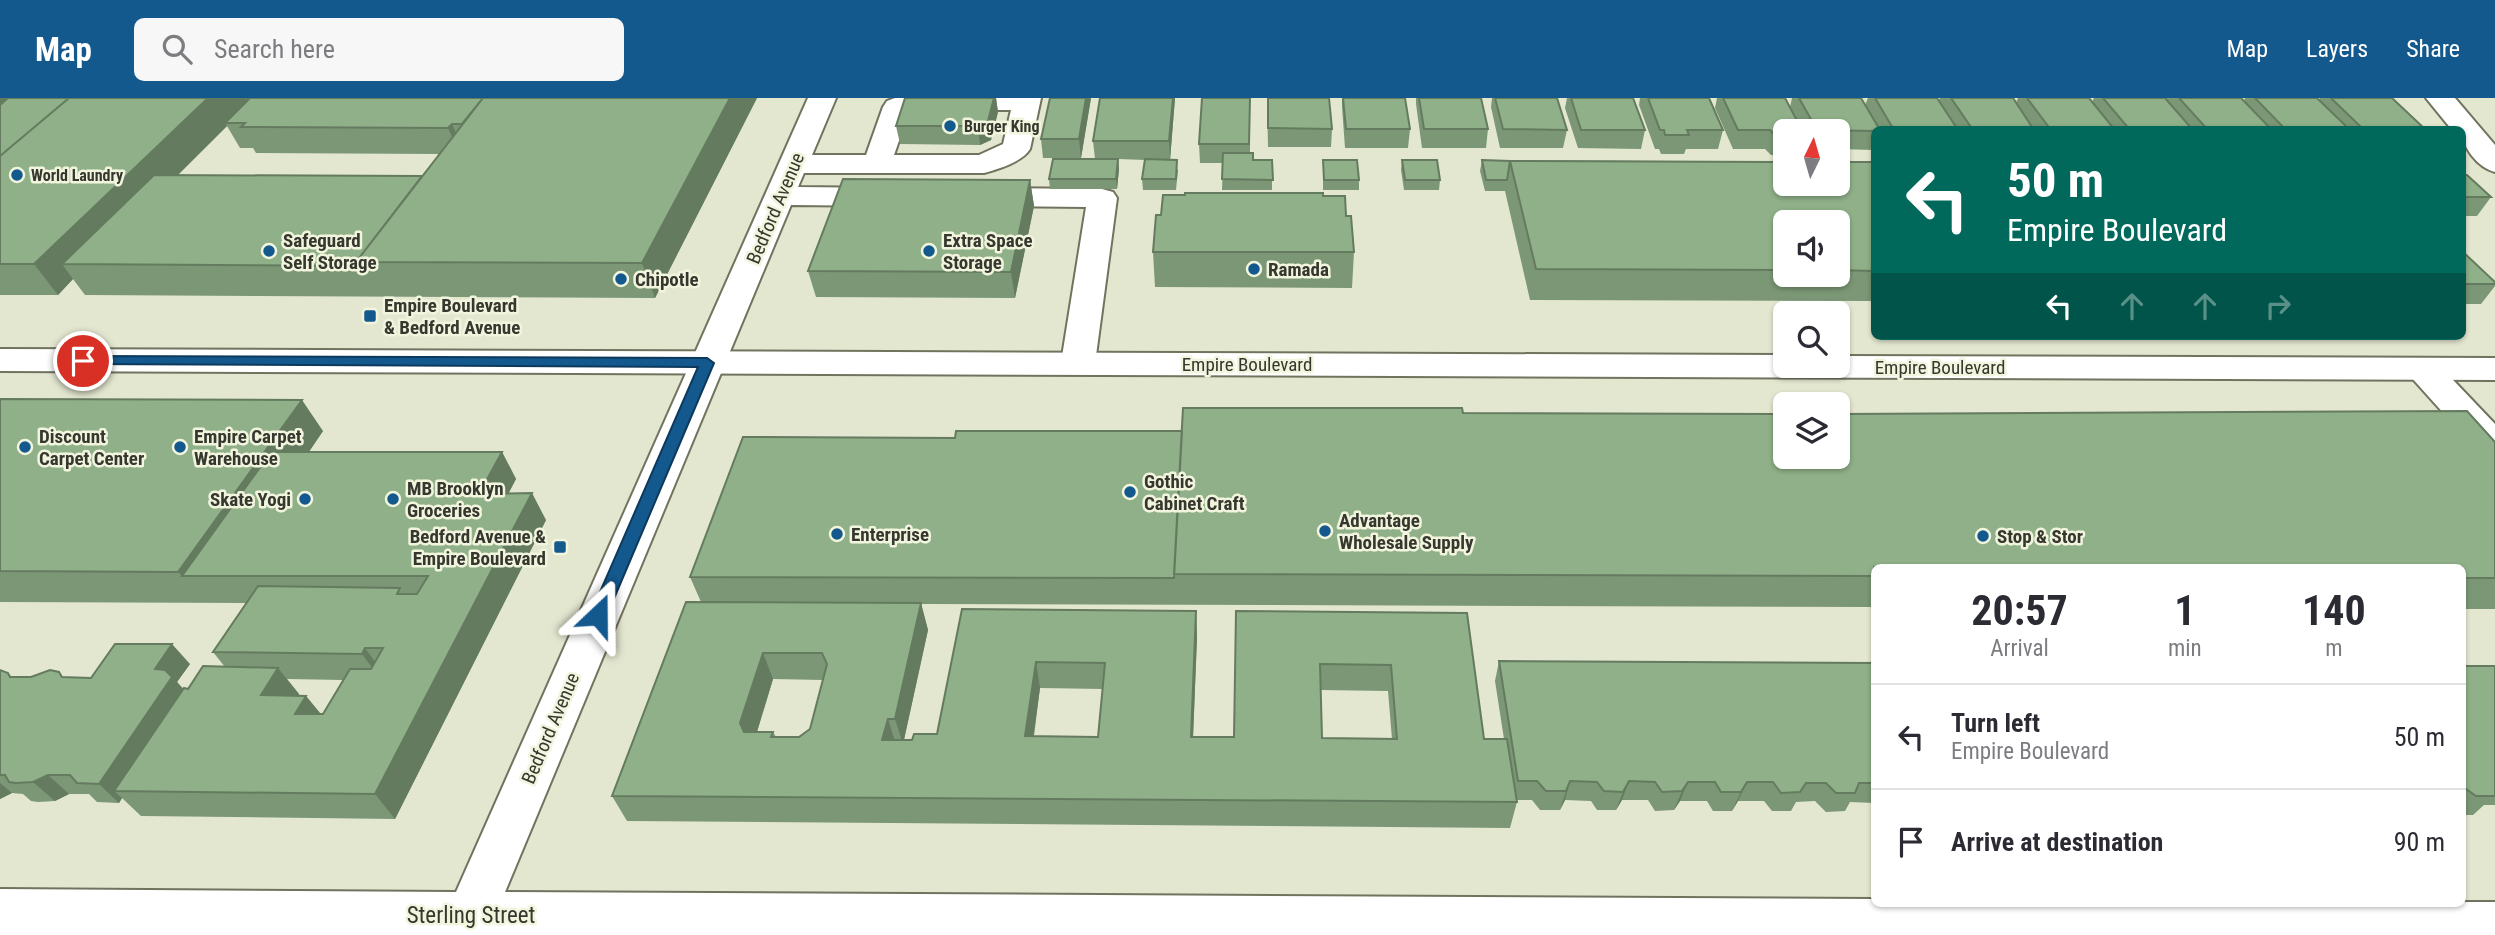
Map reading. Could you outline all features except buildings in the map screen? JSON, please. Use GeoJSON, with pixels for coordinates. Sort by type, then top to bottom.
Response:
{"type":"FeatureCollection","features":[{"type":"Feature","properties":{"kind":"street","name":"Bedford Avenue"},"geometry":{"type":"LineString","coordinates":[[466,925],[822,98]]}},
{"type":"Feature","properties":{"kind":"street"},"geometry":{"type":"LineString","coordinates":[[2440,98],[2464,126]]}},
{"type":"Feature","properties":{"kind":"street"},"geometry":{"type":"LineString","coordinates":[[794,164],[877,164],[984,164],[1016,149],[1027,100],[909,102],[897,107],[877,164]]}},
{"type":"Feature","properties":{"kind":"street"},"geometry":{"type":"LineString","coordinates":[[2466,129],[2495,163]]}},
{"type":"Feature","properties":{"kind":"street"},"geometry":{"type":"LineString","coordinates":[[780,196],[1102,198],[1078,363]]}},
{"type":"Feature","properties":{"kind":"street","name":"Empire Boulevard"},"geometry":{"type":"LineString","coordinates":[[0,360],[2495,369]]}},
{"type":"Feature","properties":{"kind":"street"},"geometry":{"type":"LineString","coordinates":[[2423,369],[2495,447]]}},
{"type":"Feature","properties":{"kind":"street","name":"Sterling Street"},"geometry":{"type":"LineString","coordinates":[[0,912],[466,925],[2495,925]]}},
{"type":"Feature","properties":{"kind":"place","name":"Burger King"},"geometry":{"type":"Point","coordinates":[950,126]}},
{"type":"Feature","properties":{"kind":"place","name":"World Laundry"},"geometry":{"type":"Point","coordinates":[17,175]}},
{"type":"Feature","properties":{"kind":"place","name":"Safeguard Self Storage"},"geometry":{"type":"Point","coordinates":[269,251]}},
{"type":"Feature","properties":{"kind":"place","name":"Extra Space Storage"},"geometry":{"type":"Point","coordinates":[929,251]}},
{"type":"Feature","properties":{"kind":"place","name":"Ramada"},"geometry":{"type":"Point","coordinates":[1254,269]}},
{"type":"Feature","properties":{"kind":"place","name":"Chipotle"},"geometry":{"type":"Point","coordinates":[621,279]}},
{"type":"Feature","properties":{"kind":"place","name":"Empire Boulevard & Bedford Avenue"},"geometry":{"type":"Point","coordinates":[370,316]}},
{"type":"Feature","properties":{"kind":"place","name":"Discount Carpet Center"},"geometry":{"type":"Point","coordinates":[25,447]}},
{"type":"Feature","properties":{"kind":"place","name":"Empire Carpet Warehouse"},"geometry":{"type":"Point","coordinates":[180,447]}},
{"type":"Feature","properties":{"kind":"place","name":"Gothic Cabinet Craft"},"geometry":{"type":"Point","coordinates":[1130,492]}},
{"type":"Feature","properties":{"kind":"place","name":"Skate Yogi"},"geometry":{"type":"Point","coordinates":[305,499]}},
{"type":"Feature","properties":{"kind":"place","name":"MB Brooklyn Groceries"},"geometry":{"type":"Point","coordinates":[393,499]}},
{"type":"Feature","properties":{"kind":"place","name":"Advantage Wholesale Supply"},"geometry":{"type":"Point","coordinates":[1325,531]}},
{"type":"Feature","properties":{"kind":"place","name":"Enterprise"},"geometry":{"type":"Point","coordinates":[837,534]}},
{"type":"Feature","properties":{"kind":"place","name":"Stop & Stor"},"geometry":{"type":"Point","coordinates":[1983,536]}},
{"type":"Feature","properties":{"kind":"place","name":"Bedford Avenue & Empire Boulevard"},"geometry":{"type":"Point","coordinates":[560,547]}},
{"type":"Feature","properties":{"kind":"route"},"geometry":{"type":"LineString","coordinates":[[83,361],[707,363],[598,615]]}}]}
